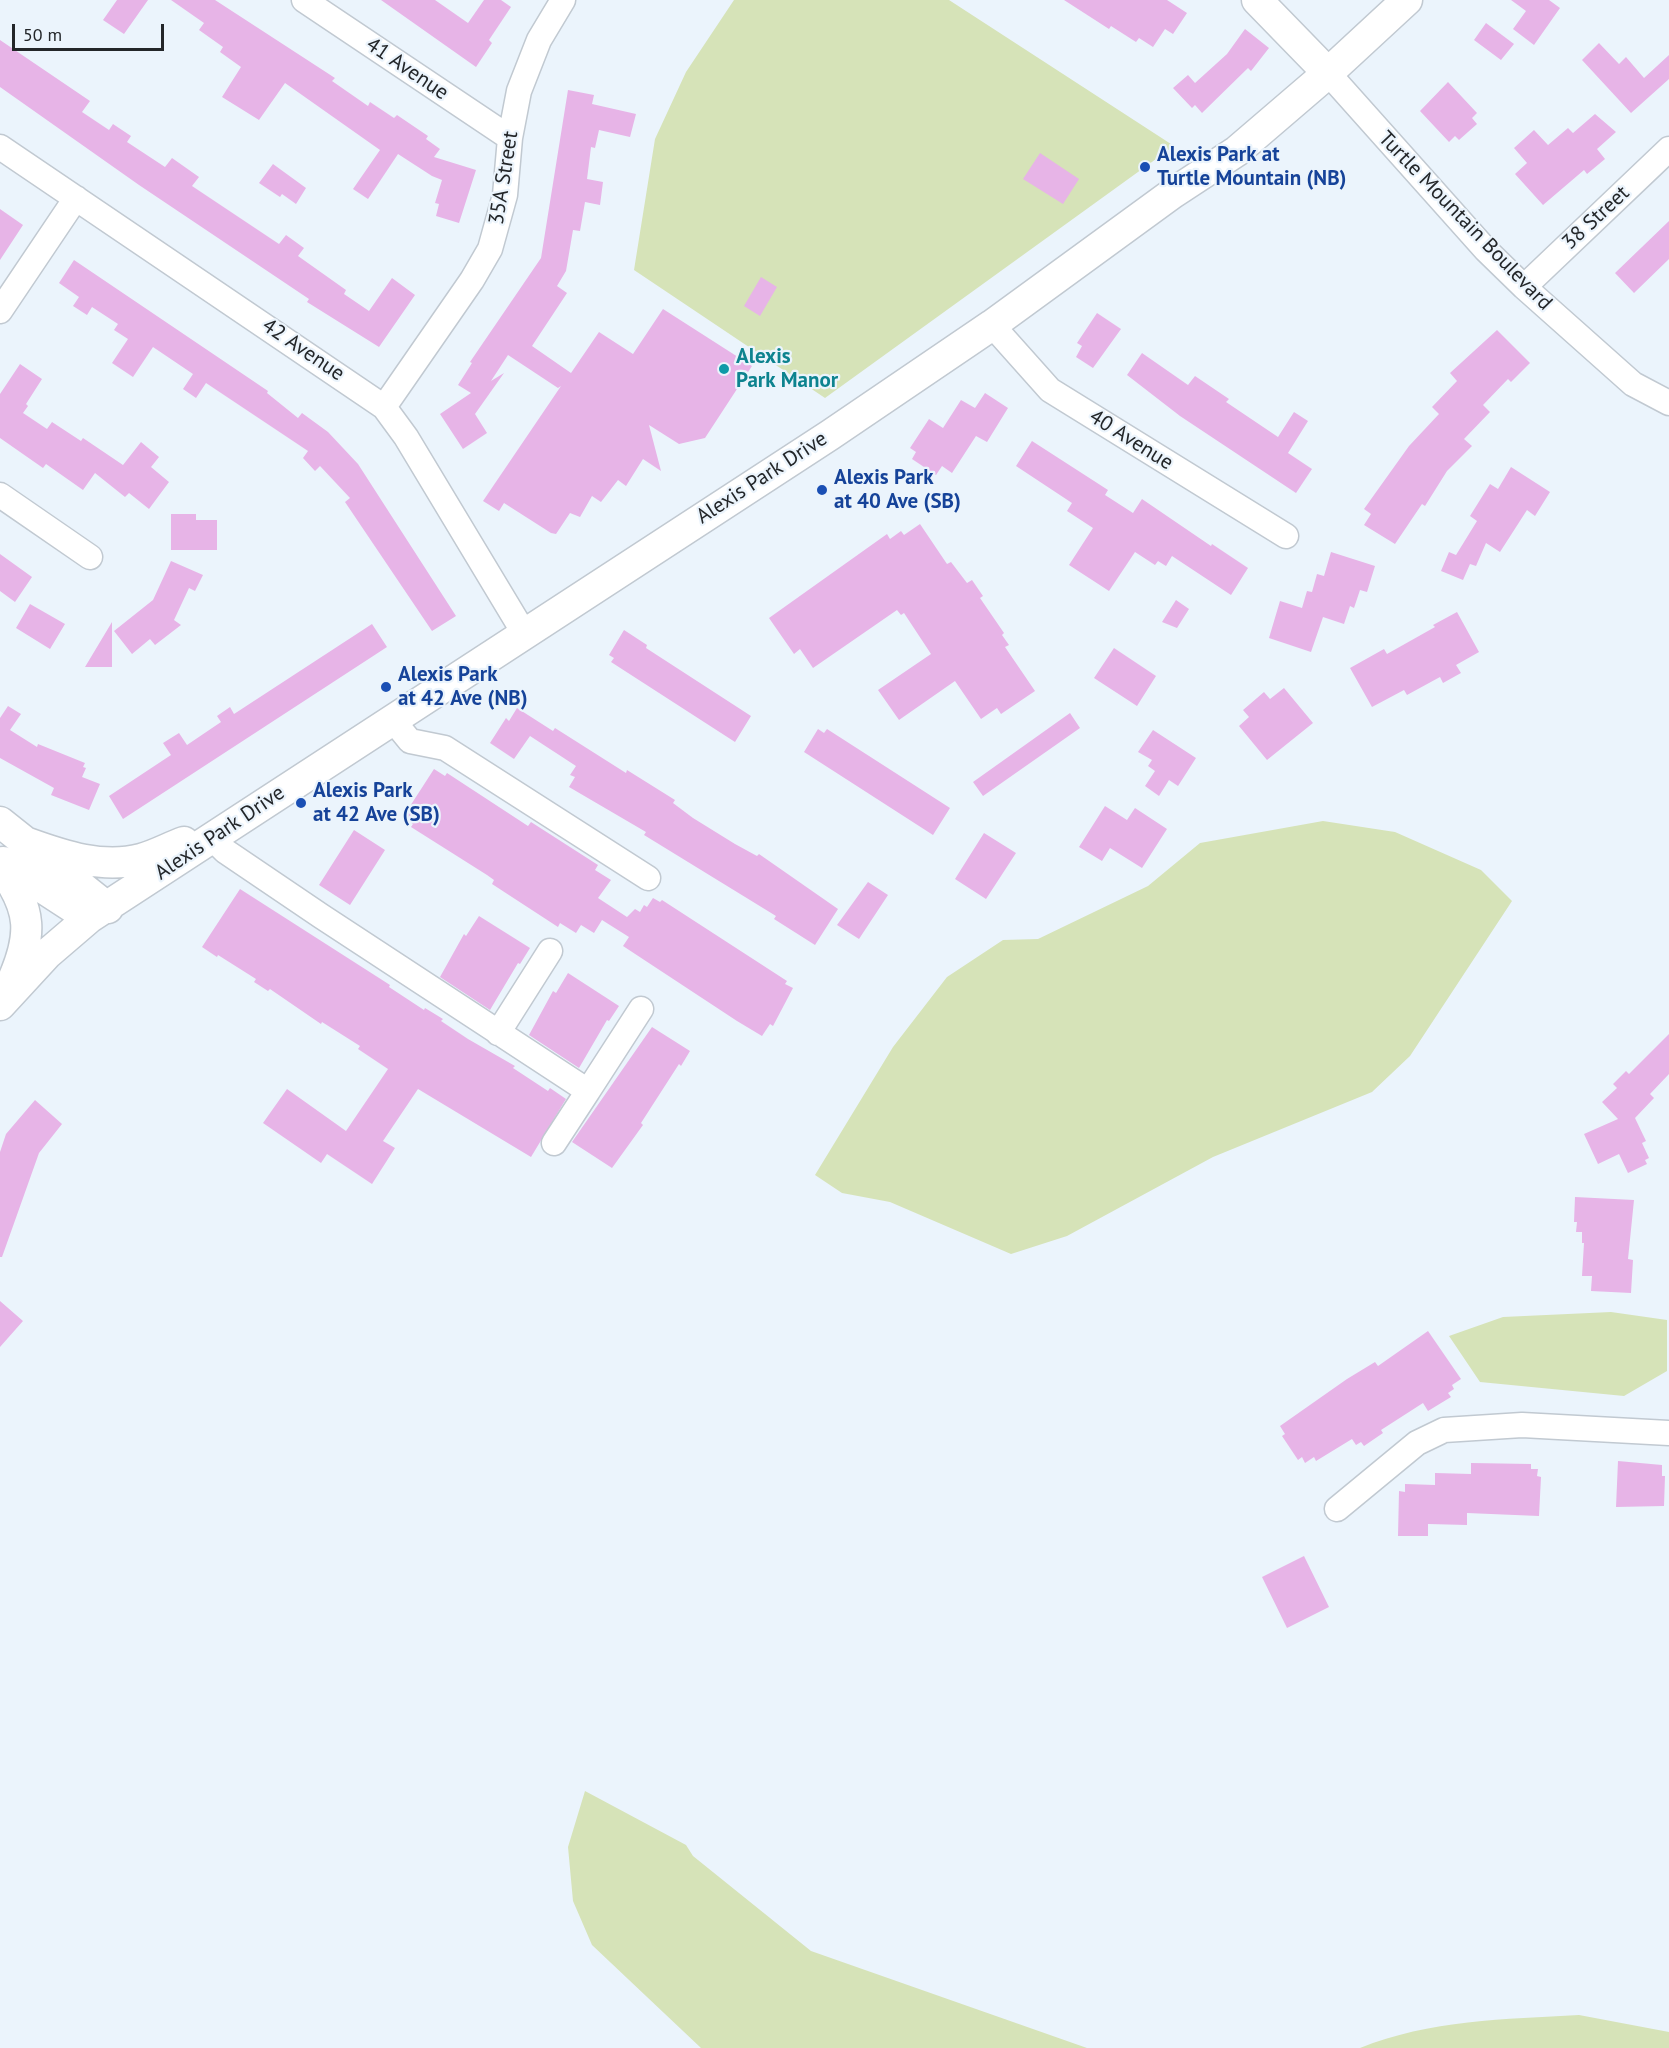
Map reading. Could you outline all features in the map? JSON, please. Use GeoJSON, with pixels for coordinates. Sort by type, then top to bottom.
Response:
{"type":"FeatureCollection","features":[{"type":"Feature","properties":{"kind":"street","name":"41 Avenue"},"geometry":{"type":"LineString","coordinates":[[304,0],[510,138]]}},
{"type":"Feature","properties":{"kind":"street","name":"35A Street"},"geometry":{"type":"LineString","coordinates":[[384,407],[472,280],[490,249],[506,195],[510,138],[519,91],[529,62],[563,0]]}},
{"type":"Feature","properties":{"kind":"street"},"geometry":{"type":"LineString","coordinates":[[1257,0],[1328,73]]}},
{"type":"Feature","properties":{"kind":"street","name":"Alexis Park Drive"},"geometry":{"type":"LineString","coordinates":[[2,1002],[47,954],[98,913],[830,435],[992,325],[1173,193],[1237,151],[1328,73],[1407,0]]}},
{"type":"Feature","properties":{"kind":"street","name":"Turtle Mountain Boulevard"},"geometry":{"type":"LineString","coordinates":[[1328,73],[1486,250],[1524,287],[1633,384],[1669,403]]}},
{"type":"Feature","properties":{"kind":"street","name":"42 Avenue"},"geometry":{"type":"LineString","coordinates":[[0,147],[384,407],[406,437],[524,633]]}},
{"type":"Feature","properties":{"kind":"street","name":"38 Street"},"geometry":{"type":"LineString","coordinates":[[1524,287],[1669,149]]}},
{"type":"Feature","properties":{"kind":"street"},"geometry":{"type":"LineString","coordinates":[[0,311],[76,198]]}},
{"type":"Feature","properties":{"kind":"street","name":"40 Avenue"},"geometry":{"type":"LineString","coordinates":[[992,325],[1050,390],[1286,536]]}},
{"type":"Feature","properties":{"kind":"street"},"geometry":{"type":"LineString","coordinates":[[0,495],[90,557]]}},
{"type":"Feature","properties":{"kind":"street"},"geometry":{"type":"LineString","coordinates":[[392,719],[410,741],[446,748],[648,879]]}},
{"type":"Feature","properties":{"kind":"street"},"geometry":{"type":"LineString","coordinates":[[0,822],[28,843],[98,913]]}},
{"type":"Feature","properties":{"kind":"street"},"geometry":{"type":"LineString","coordinates":[[28,843],[101,863],[140,859],[222,830],[225,851],[588,1091]]}},
{"type":"Feature","properties":{"kind":"street"},"geometry":{"type":"LineString","coordinates":[[0,860],[98,913]]}},
{"type":"Feature","properties":{"kind":"street"},"geometry":{"type":"LineString","coordinates":[[0,866],[15,885],[26,916],[28,938],[23,956],[2,1002]]}},
{"type":"Feature","properties":{"kind":"street"},"geometry":{"type":"LineString","coordinates":[[498,1033],[550,951]]}},
{"type":"Feature","properties":{"kind":"street"},"geometry":{"type":"LineString","coordinates":[[554,1143],[641,1009]]}},
{"type":"Feature","properties":{"kind":"street"},"geometry":{"type":"LineString","coordinates":[[1337,1509],[1417,1443],[1444,1430],[1522,1425],[1669,1433]]}},
{"type":"Feature","properties":{"kind":"green space"},"geometry":{"type":"Polygon","coordinates":[[[734,0],[949,0],[1174,146],[825,398],[634,270],[655,139],[686,72],[734,0]]]}},
{"type":"Feature","properties":{"kind":"green space"},"geometry":{"type":"Polygon","coordinates":[[[1323,821],[1395,832],[1481,870],[1512,901],[1410,1056],[1372,1092],[1213,1157],[1067,1236],[1011,1254],[890,1202],[842,1193],[815,1175],[893,1047],[947,977],[1003,940],[1038,939],[1148,886],[1200,843],[1323,821]]]}},
{"type":"Feature","properties":{"kind":"green space"},"geometry":{"type":"Polygon","coordinates":[[[1611,1312],[1667,1320],[1667,1371],[1624,1396],[1480,1382],[1449,1336],[1503,1317],[1611,1312]]]}},
{"type":"Feature","properties":{"kind":"green space"},"geometry":{"type":"Polygon","coordinates":[[[585,1791],[686,1845],[693,1856],[811,1951],[1087,2048],[701,2048],[592,1945],[573,1901],[568,1847],[585,1791]]]}},
{"type":"Feature","properties":{"kind":"green space"},"geometry":{"type":"Polygon","coordinates":[[[1579,2015],[1669,2032],[1669,2048],[1360,2048],[1440,2026],[1579,2015]]]}},
{"type":"Feature","properties":{"kind":"building"},"geometry":{"type":"Polygon","coordinates":[[[117,0],[148,0],[124,34],[103,20],[117,0]]]}},
{"type":"Feature","properties":{"kind":"building"},"geometry":{"type":"Polygon","coordinates":[[[171,0],[215,0],[335,78],[332,81],[368,106],[370,102],[394,118],[397,115],[428,136],[426,139],[440,149],[434,157],[476,170],[459,223],[436,216],[439,204],[435,203],[442,180],[398,154],[368,199],[353,189],[380,150],[285,83],[259,120],[222,97],[241,67],[220,52],[223,47],[199,30],[204,23],[171,0]]]}},
{"type":"Feature","properties":{"kind":"building"},"geometry":{"type":"Polygon","coordinates":[[[381,0],[435,0],[468,23],[484,0],[501,0],[511,7],[489,40],[492,43],[476,67],[381,0]]]}},
{"type":"Feature","properties":{"kind":"building"},"geometry":{"type":"Polygon","coordinates":[[[1064,0],[1167,0],[1187,13],[1173,34],[1165,29],[1153,47],[1139,38],[1136,42],[1111,26],[1109,29],[1064,0]]]}},
{"type":"Feature","properties":{"kind":"building"},"geometry":{"type":"Polygon","coordinates":[[[1511,0],[1549,0],[1560,8],[1534,45],[1513,29],[1526,11],[1511,0]]]}},
{"type":"Feature","properties":{"kind":"building"},"geometry":{"type":"Polygon","coordinates":[[[1486,23],[1514,44],[1501,60],[1474,40],[1486,23]]]}},
{"type":"Feature","properties":{"kind":"building"},"geometry":{"type":"Polygon","coordinates":[[[1245,29],[1269,48],[1251,71],[1248,68],[1202,113],[1195,105],[1192,108],[1173,88],[1188,75],[1195,83],[1227,54],[1245,29]]]}},
{"type":"Feature","properties":{"kind":"building"},"geometry":{"type":"Polygon","coordinates":[[[0,40],[90,101],[82,112],[109,130],[113,124],[131,136],[127,142],[165,167],[172,158],[199,177],[192,186],[279,244],[286,235],[304,248],[298,256],[346,290],[344,294],[369,311],[392,278],[415,295],[379,347],[307,302],[309,299],[139,185],[0,87],[0,40]]]}},
{"type":"Feature","properties":{"kind":"building"},"geometry":{"type":"Polygon","coordinates":[[[1599,43],[1619,64],[1626,57],[1644,78],[1669,55],[1669,79],[1631,113],[1582,60],[1599,43]]]}},
{"type":"Feature","properties":{"kind":"building"},"geometry":{"type":"Polygon","coordinates":[[[1448,82],[1477,113],[1472,118],[1477,124],[1459,140],[1455,136],[1449,142],[1420,111],[1448,82]]]}},
{"type":"Feature","properties":{"kind":"building"},"geometry":{"type":"Polygon","coordinates":[[[568,90],[594,95],[592,104],[636,114],[630,137],[599,130],[595,148],[591,147],[587,179],[603,182],[600,205],[585,202],[580,231],[573,230],[566,271],[557,286],[567,293],[532,346],[571,373],[599,332],[633,354],[663,309],[752,366],[705,438],[679,444],[649,425],[661,471],[643,459],[626,486],[618,480],[601,502],[592,496],[580,517],[570,513],[556,534],[504,503],[499,511],[483,501],[561,386],[558,388],[508,355],[491,381],[504,373],[475,414],[487,433],[463,449],[440,414],[471,393],[458,385],[472,363],[470,362],[541,258],[568,90]]]}},
{"type":"Feature","properties":{"kind":"building"},"geometry":{"type":"Polygon","coordinates":[[[1595,114],[1616,132],[1597,149],[1605,159],[1587,174],[1584,170],[1543,205],[1515,174],[1527,163],[1514,148],[1534,130],[1548,145],[1568,128],[1573,133],[1595,114]]]}},
{"type":"Feature","properties":{"kind":"building"},"geometry":{"type":"Polygon","coordinates":[[[1040,153],[1079,179],[1063,204],[1023,179],[1040,153]]]}},
{"type":"Feature","properties":{"kind":"building"},"geometry":{"type":"Polygon","coordinates":[[[273,164],[306,188],[296,204],[282,194],[280,197],[259,183],[273,164]]]}},
{"type":"Feature","properties":{"kind":"building"},"geometry":{"type":"Polygon","coordinates":[[[0,209],[23,225],[0,260],[0,209]]]}},
{"type":"Feature","properties":{"kind":"building"},"geometry":{"type":"Polygon","coordinates":[[[1669,221],[1669,259],[1634,293],[1615,273],[1669,221]]]}},
{"type":"Feature","properties":{"kind":"building"},"geometry":{"type":"Polygon","coordinates":[[[74,260],[268,391],[267,393],[298,418],[302,413],[328,432],[358,464],[456,616],[432,631],[345,502],[350,498],[320,466],[315,471],[303,458],[308,451],[206,383],[196,398],[183,389],[193,374],[153,347],[133,377],[112,363],[128,339],[114,330],[118,324],[92,307],[87,315],[73,306],[79,297],[59,283],[74,260]]]}},
{"type":"Feature","properties":{"kind":"building"},"geometry":{"type":"Polygon","coordinates":[[[761,277],[777,287],[760,316],[744,306],[761,277]]]}},
{"type":"Feature","properties":{"kind":"building"},"geometry":{"type":"Polygon","coordinates":[[[1097,313],[1121,329],[1093,368],[1076,357],[1082,346],[1077,343],[1097,313]]]}},
{"type":"Feature","properties":{"kind":"building"},"geometry":{"type":"Polygon","coordinates":[[[1497,330],[1530,363],[1511,382],[1508,379],[1483,405],[1490,412],[1464,439],[1472,446],[1447,471],[1425,506],[1422,504],[1395,544],[1364,525],[1371,514],[1364,509],[1409,446],[1439,414],[1432,407],[1457,381],[1450,373],[1497,330]]]}},
{"type":"Feature","properties":{"kind":"building"},"geometry":{"type":"Polygon","coordinates":[[[1142,353],[1188,385],[1195,376],[1229,399],[1226,402],[1278,437],[1294,412],[1308,421],[1288,453],[1312,469],[1296,493],[1180,416],[1127,375],[1142,353]]]}},
{"type":"Feature","properties":{"kind":"building"},"geometry":{"type":"Polygon","coordinates":[[[20,364],[42,379],[23,413],[47,429],[52,422],[81,441],[83,438],[123,465],[141,442],[159,457],[151,467],[169,482],[149,509],[129,493],[125,497],[95,473],[83,490],[46,464],[43,468],[0,438],[0,394],[20,364]]]}},
{"type":"Feature","properties":{"kind":"building"},"geometry":{"type":"Polygon","coordinates":[[[985,393],[1008,408],[987,442],[976,436],[952,473],[942,466],[936,475],[912,459],[916,452],[910,448],[929,419],[943,428],[961,400],[975,408],[985,393]]]}},
{"type":"Feature","properties":{"kind":"building"},"geometry":{"type":"Polygon","coordinates":[[[1032,441],[1108,490],[1105,495],[1133,513],[1142,499],[1248,568],[1231,595],[1172,556],[1166,566],[1158,561],[1155,565],[1135,552],[1109,591],[1069,565],[1093,528],[1067,511],[1072,503],[1016,466],[1032,441]]]}},
{"type":"Feature","properties":{"kind":"building"},"geometry":{"type":"Polygon","coordinates":[[[1511,467],[1550,492],[1535,516],[1527,510],[1500,552],[1486,543],[1476,566],[1470,564],[1463,580],[1441,571],[1449,552],[1456,555],[1477,521],[1470,516],[1490,484],[1498,489],[1511,467]]]}},
{"type":"Feature","properties":{"kind":"building"},"geometry":{"type":"Polygon","coordinates":[[[171,514],[196,514],[196,520],[217,520],[217,550],[171,550],[171,514]]]}},
{"type":"Feature","properties":{"kind":"building"},"geometry":{"type":"Polygon","coordinates":[[[920,524],[947,564],[951,562],[967,583],[972,580],[983,596],[980,598],[1004,633],[1002,635],[1009,645],[1005,647],[1035,691],[1001,714],[997,708],[981,719],[955,681],[899,720],[878,690],[931,654],[904,613],[901,615],[897,610],[813,668],[800,649],[794,654],[769,618],[887,534],[890,539],[901,531],[904,535],[920,524]]]}},
{"type":"Feature","properties":{"kind":"building"},"geometry":{"type":"Polygon","coordinates":[[[1331,552],[1375,566],[1367,592],[1360,590],[1354,608],[1350,606],[1344,624],[1323,617],[1311,652],[1269,638],[1280,601],[1302,608],[1307,591],[1312,592],[1317,574],[1324,576],[1331,552]]]}},
{"type":"Feature","properties":{"kind":"building"},"geometry":{"type":"Polygon","coordinates":[[[0,554],[32,577],[15,602],[0,591],[0,554]]]}},
{"type":"Feature","properties":{"kind":"building"},"geometry":{"type":"Polygon","coordinates":[[[171,561],[203,575],[195,591],[189,588],[174,620],[181,625],[155,645],[150,639],[132,654],[114,631],[153,600],[171,561]]]}},
{"type":"Feature","properties":{"kind":"building"},"geometry":{"type":"Polygon","coordinates":[[[1176,600],[1189,609],[1177,628],[1162,622],[1176,600]]]}},
{"type":"Feature","properties":{"kind":"building"},"geometry":{"type":"Polygon","coordinates":[[[30,604],[65,624],[50,649],[16,628],[30,604]]]}},
{"type":"Feature","properties":{"kind":"building"},"geometry":{"type":"Polygon","coordinates":[[[1457,612],[1479,652],[1456,665],[1461,673],[1443,683],[1440,677],[1407,695],[1404,690],[1372,707],[1350,668],[1384,649],[1387,654],[1457,612]]]}},
{"type":"Feature","properties":{"kind":"building"},"geometry":{"type":"Polygon","coordinates":[[[112,622],[112,667],[85,667],[112,622]]]}},
{"type":"Feature","properties":{"kind":"building"},"geometry":{"type":"Polygon","coordinates":[[[372,624],[387,647],[123,819],[109,796],[171,755],[163,743],[179,733],[187,745],[221,722],[217,716],[230,707],[234,714],[372,624]]]}},
{"type":"Feature","properties":{"kind":"building"},"geometry":{"type":"Polygon","coordinates":[[[624,630],[647,645],[646,648],[751,716],[735,742],[611,662],[614,658],[609,655],[624,630]]]}},
{"type":"Feature","properties":{"kind":"building"},"geometry":{"type":"Polygon","coordinates":[[[1114,648],[1156,676],[1137,706],[1094,678],[1114,648]]]}},
{"type":"Feature","properties":{"kind":"building"},"geometry":{"type":"Polygon","coordinates":[[[1284,688],[1313,723],[1267,760],[1239,726],[1249,717],[1243,710],[1264,692],[1270,699],[1284,688]]]}},
{"type":"Feature","properties":{"kind":"building"},"geometry":{"type":"Polygon","coordinates":[[[8,706],[21,714],[10,730],[37,747],[38,744],[85,763],[83,767],[86,768],[82,777],[100,784],[89,810],[51,795],[54,788],[0,758],[0,718],[8,706]]]}},
{"type":"Feature","properties":{"kind":"building"},"geometry":{"type":"Polygon","coordinates":[[[517,708],[553,731],[555,728],[626,773],[627,770],[675,800],[673,803],[693,818],[757,856],[759,854],[838,909],[815,945],[774,919],[776,916],[644,835],[646,832],[569,787],[575,777],[570,775],[576,766],[530,736],[514,759],[490,743],[506,718],[509,721],[517,708]]]}},
{"type":"Feature","properties":{"kind":"building"},"geometry":{"type":"Polygon","coordinates":[[[1070,713],[1080,728],[983,796],[973,782],[1070,713]]]}},
{"type":"Feature","properties":{"kind":"building"},"geometry":{"type":"Polygon","coordinates":[[[818,729],[824,733],[827,729],[950,808],[933,835],[804,752],[818,729]]]}},
{"type":"Feature","properties":{"kind":"building"},"geometry":{"type":"Polygon","coordinates":[[[1153,730],[1196,758],[1178,786],[1169,780],[1159,796],[1145,786],[1155,771],[1148,766],[1152,760],[1138,752],[1153,730]]]}},
{"type":"Feature","properties":{"kind":"building"},"geometry":{"type":"Polygon","coordinates":[[[434,769],[445,776],[447,773],[528,826],[531,822],[598,865],[595,870],[611,880],[598,898],[627,917],[635,909],[640,912],[644,905],[647,907],[653,898],[660,902],[662,900],[787,981],[785,984],[793,988],[773,1026],[770,1024],[762,1036],[737,1021],[623,946],[629,937],[602,920],[594,933],[581,925],[576,933],[560,923],[558,927],[492,884],[494,880],[487,875],[411,827],[413,824],[403,817],[434,769]]]}},
{"type":"Feature","properties":{"kind":"building"},"geometry":{"type":"Polygon","coordinates":[[[1105,806],[1127,820],[1135,808],[1167,829],[1142,868],[1110,848],[1102,861],[1079,847],[1105,806]]]}},
{"type":"Feature","properties":{"kind":"building"},"geometry":{"type":"Polygon","coordinates":[[[354,830],[385,850],[350,905],[319,885],[354,830]]]}},
{"type":"Feature","properties":{"kind":"building"},"geometry":{"type":"Polygon","coordinates":[[[984,833],[1016,853],[986,899],[955,879],[984,833]]]}},
{"type":"Feature","properties":{"kind":"building"},"geometry":{"type":"Polygon","coordinates":[[[868,882],[888,895],[859,939],[837,925],[868,882]]]}},
{"type":"Feature","properties":{"kind":"building"},"geometry":{"type":"Polygon","coordinates":[[[240,889],[390,985],[389,987],[424,1010],[425,1008],[443,1019],[441,1021],[468,1039],[515,1066],[513,1068],[548,1091],[550,1088],[566,1099],[531,1157],[418,1089],[383,1141],[395,1148],[372,1184],[327,1154],[321,1163],[263,1123],[287,1089],[346,1131],[388,1069],[358,1049],[360,1046],[322,1022],[321,1024],[270,989],[268,991],[254,982],[256,979],[202,947],[240,889]]]}},
{"type":"Feature","properties":{"kind":"building"},"geometry":{"type":"Polygon","coordinates":[[[479,916],[530,948],[520,964],[518,963],[490,1010],[440,977],[464,934],[466,936],[479,916]]]}},
{"type":"Feature","properties":{"kind":"building"},"geometry":{"type":"Polygon","coordinates":[[[568,973],[619,1006],[609,1021],[607,1020],[579,1068],[529,1035],[553,991],[556,993],[568,973]]]}},
{"type":"Feature","properties":{"kind":"building"},"geometry":{"type":"Polygon","coordinates":[[[652,1027],[690,1051],[641,1123],[643,1125],[612,1168],[572,1142],[652,1027]]]}},
{"type":"Feature","properties":{"kind":"building"},"geometry":{"type":"Polygon","coordinates":[[[1669,1034],[1669,1074],[1650,1094],[1654,1098],[1635,1118],[1646,1141],[1642,1143],[1649,1158],[1645,1160],[1647,1164],[1628,1173],[1619,1154],[1598,1164],[1584,1134],[1618,1119],[1602,1102],[1617,1088],[1613,1084],[1626,1071],[1629,1074],[1669,1034]]]}},
{"type":"Feature","properties":{"kind":"building"},"geometry":{"type":"Polygon","coordinates":[[[35,1100],[62,1124],[39,1153],[2,1257],[0,1257],[0,1152],[6,1134],[35,1100]]]}},
{"type":"Feature","properties":{"kind":"building"},"geometry":{"type":"Polygon","coordinates":[[[1575,1197],[1634,1200],[1628,1259],[1633,1260],[1631,1293],[1591,1291],[1592,1276],[1582,1276],[1584,1243],[1582,1243],[1582,1232],[1576,1232],[1577,1222],[1574,1222],[1575,1197]]]}},
{"type":"Feature","properties":{"kind":"building"},"geometry":{"type":"Polygon","coordinates":[[[0,1301],[23,1321],[0,1347],[0,1301]]]}},
{"type":"Feature","properties":{"kind":"building"},"geometry":{"type":"Polygon","coordinates":[[[1428,1331],[1461,1379],[1452,1385],[1454,1389],[1448,1393],[1451,1397],[1428,1411],[1423,1403],[1381,1430],[1383,1433],[1364,1446],[1361,1442],[1356,1445],[1352,1439],[1316,1461],[1314,1457],[1305,1463],[1302,1457],[1298,1460],[1282,1436],[1285,1434],[1280,1426],[1347,1379],[1375,1362],[1378,1366],[1428,1331]]]}},
{"type":"Feature","properties":{"kind":"building"},"geometry":{"type":"Polygon","coordinates":[[[1618,1461],[1662,1465],[1662,1476],[1665,1476],[1664,1506],[1616,1507],[1618,1461]]]}},
{"type":"Feature","properties":{"kind":"building"},"geometry":{"type":"Polygon","coordinates":[[[1471,1463],[1531,1464],[1531,1469],[1538,1469],[1537,1476],[1541,1477],[1539,1516],[1467,1513],[1467,1525],[1428,1524],[1428,1536],[1398,1536],[1399,1491],[1405,1492],[1405,1484],[1435,1485],[1435,1473],[1471,1474],[1471,1463]]]}},
{"type":"Feature","properties":{"kind":"building"},"geometry":{"type":"Polygon","coordinates":[[[1304,1556],[1329,1607],[1287,1628],[1262,1577],[1304,1556]]]}},
{"type":"Feature","properties":{"kind":"place","name":"Alexis Park at Turtle Mountain (NB)"},"geometry":{"type":"Point","coordinates":[1145,167]}},
{"type":"Feature","properties":{"kind":"place","name":"Alexis Park Manor"},"geometry":{"type":"Point","coordinates":[724,369]}},
{"type":"Feature","properties":{"kind":"place","name":"Alexis Park at 40 Ave (SB)"},"geometry":{"type":"Point","coordinates":[822,490]}},
{"type":"Feature","properties":{"kind":"place","name":"Alexis Park at 42 Ave (NB)"},"geometry":{"type":"Point","coordinates":[386,687]}},
{"type":"Feature","properties":{"kind":"place","name":"Alexis Park at 42 Ave (SB)"},"geometry":{"type":"Point","coordinates":[301,803]}}]}
